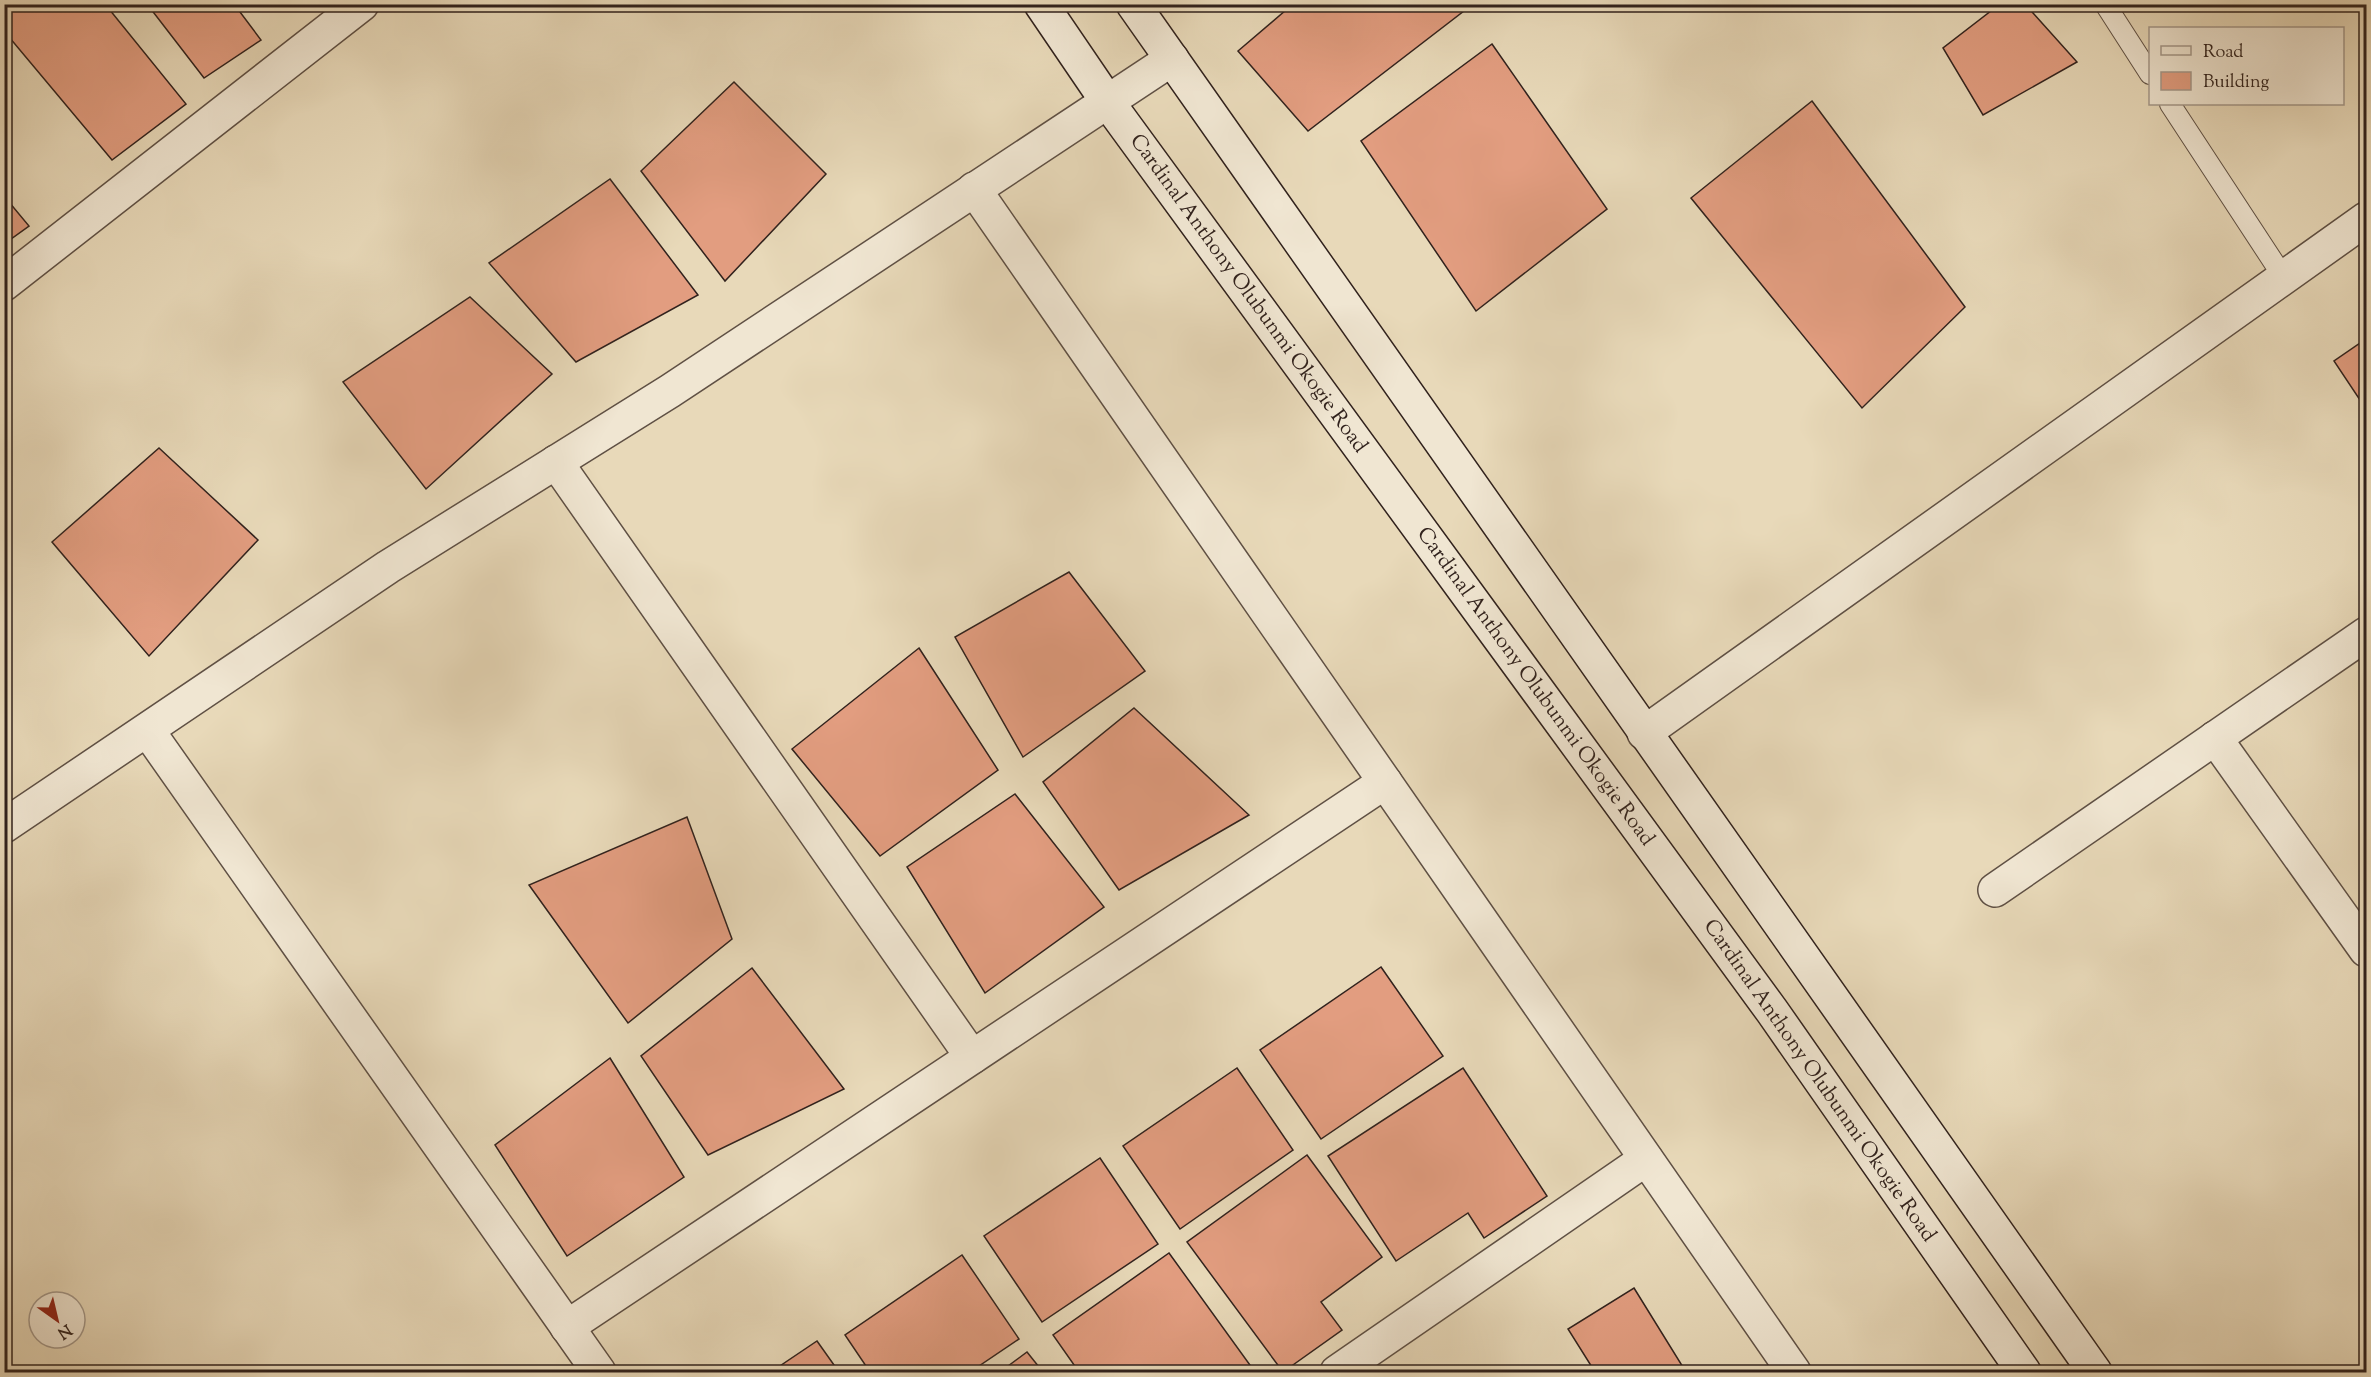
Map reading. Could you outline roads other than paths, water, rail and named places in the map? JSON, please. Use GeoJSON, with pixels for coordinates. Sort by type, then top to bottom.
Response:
{"type":"FeatureCollection","features":[{"type":"Feature","properties":{"kind":"street"},"geometry":{"type":"LineString","coordinates":[[4,284],[362,4]]}},
{"type":"Feature","properties":{"kind":"street","name":"Cardinal Anthony Olubunmi Okogie Road"},"geometry":{"type":"LineString","coordinates":[[1041,4],[1107,101],[1772,1011],[2024,1372]]}},
{"type":"Feature","properties":{"kind":"street"},"geometry":{"type":"LineString","coordinates":[[1133,4],[2095,1372]]}},
{"type":"Feature","properties":{"kind":"street"},"geometry":{"type":"LineString","coordinates":[[4,826],[388,567],[670,391],[1172,59]]}},
{"type":"Feature","properties":{"kind":"street"},"geometry":{"type":"LineString","coordinates":[[974,189],[1794,1372]]}},
{"type":"Feature","properties":{"kind":"street"},"geometry":{"type":"LineString","coordinates":[[1644,733],[2367,219]]}},
{"type":"Feature","properties":{"kind":"street"},"geometry":{"type":"LineString","coordinates":[[556,462],[972,1057]]}},
{"type":"Feature","properties":{"kind":"street"},"geometry":{"type":"LineString","coordinates":[[1995,890],[2367,633]]}},
{"type":"Feature","properties":{"kind":"street"},"geometry":{"type":"LineString","coordinates":[[148,731],[599,1372]]}},
{"type":"Feature","properties":{"kind":"street"},"geometry":{"type":"LineString","coordinates":[[2214,738],[2367,950]]}},
{"type":"Feature","properties":{"kind":"street"},"geometry":{"type":"LineString","coordinates":[[567,1327],[1384,782]]}},
{"type":"Feature","properties":{"kind":"street"},"geometry":{"type":"LineString","coordinates":[[1337,1372],[1646,1159]]}},
{"type":"Feature","properties":{"kind":"lane"},"geometry":{"type":"LineString","coordinates":[[2105,4],[2149,71]]}},
{"type":"Feature","properties":{"kind":"lane"},"geometry":{"type":"LineString","coordinates":[[2171,105],[2284,278]]}}]}
